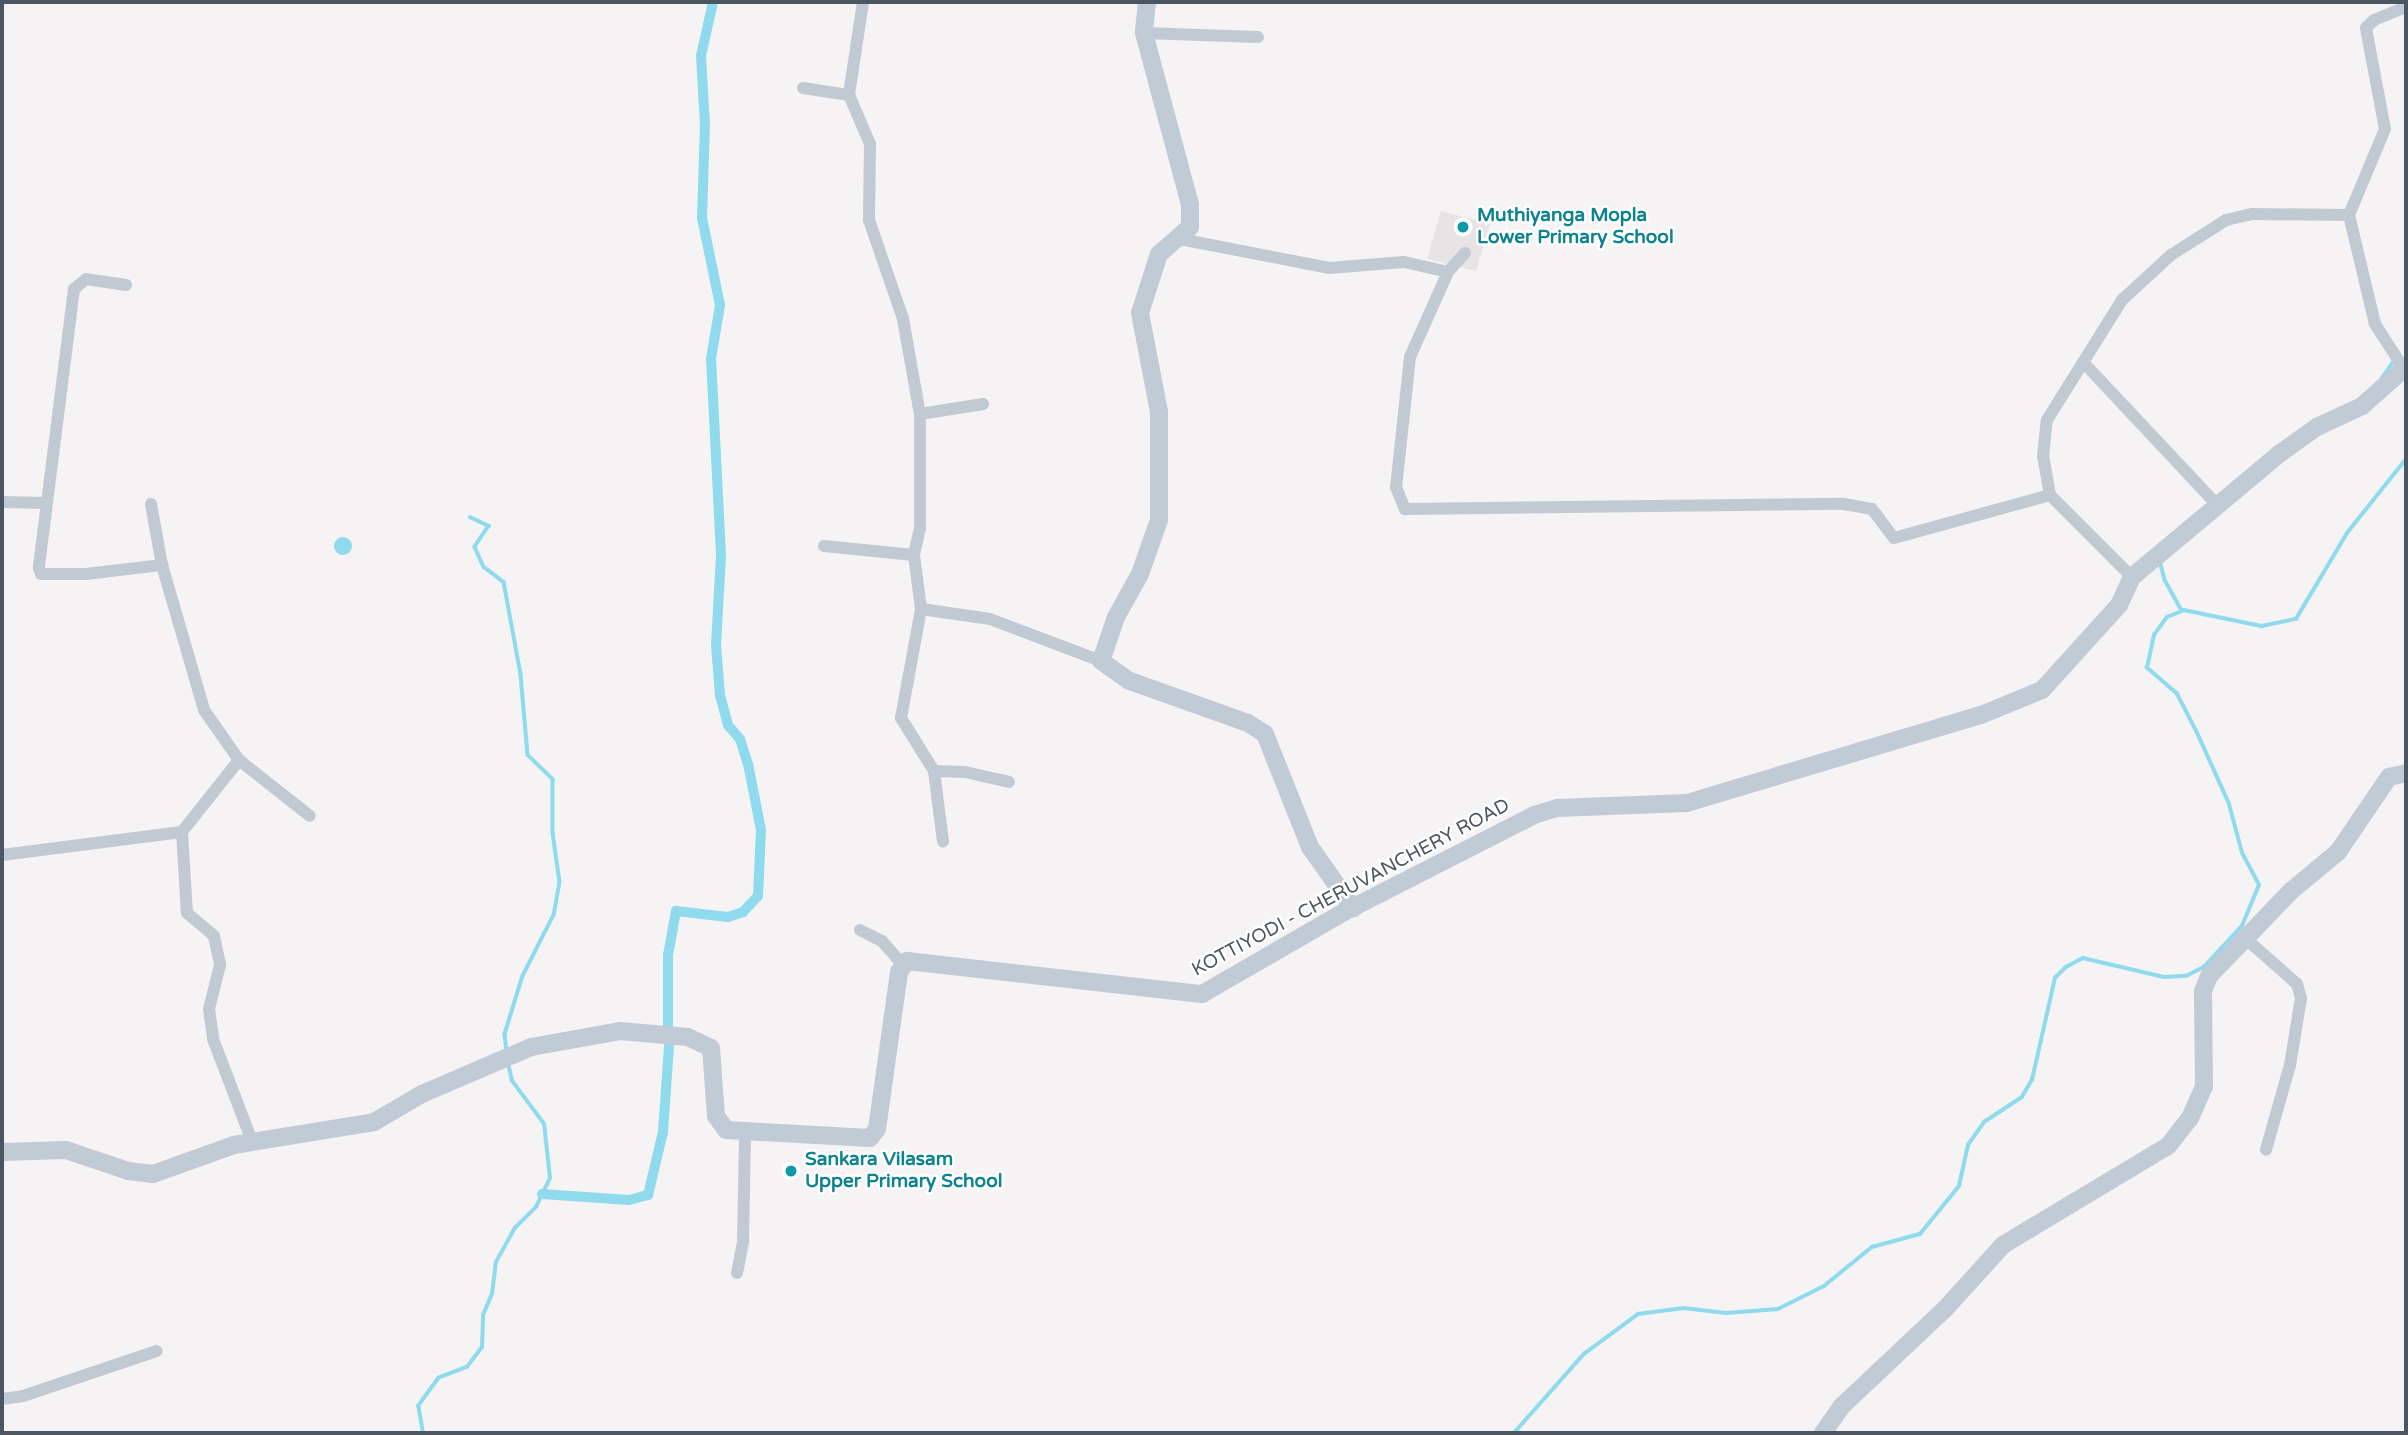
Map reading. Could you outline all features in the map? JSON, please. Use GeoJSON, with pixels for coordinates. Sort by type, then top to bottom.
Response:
{"type":"FeatureCollection","features":[{"type":"Feature","properties":{"kind":"main road"},"geometry":{"type":"LineString","coordinates":[[1147,2],[1144,33],[1190,205],[1190,227],[1180,239],[1159,254],[1152,266],[1140,313],[1159,412],[1159,520],[1101,661],[1130,681],[1248,723],[1265,734],[1310,847],[1353,908]]}},
{"type":"Feature","properties":{"kind":"main road","name":"KOTTIYODI - CHERUVANCHERY ROAD"},"geometry":{"type":"LineString","coordinates":[[902,964],[915,961],[1202,994],[1353,908],[1534,815],[1557,808],[1688,803],[1981,715],[2042,690],[2119,605],[2132,577],[2279,454],[2317,427],[2362,406],[2405,368]]}},
{"type":"Feature","properties":{"kind":"main road"},"geometry":{"type":"LineString","coordinates":[[1823,1433],[1842,1406],[1945,1309],[2003,1245],[2168,1146],[2190,1118],[2204,1087],[2203,991],[2208,976],[2338,852],[2389,776],[2406,774]]}},
{"type":"Feature","properties":{"kind":"main road"},"geometry":{"type":"LineString","coordinates":[[2,1152],[75,1152],[128,1171],[153,1174],[252,1141],[374,1122],[422,1094],[507,1057],[620,1031],[703,1042],[714,1056],[718,1124],[745,1134],[870,1138],[877,1129],[902,964]]}},
{"type":"Feature","properties":{"kind":"street"},"geometry":{"type":"LineString","coordinates":[[863,2],[849,95],[870,144],[869,220],[903,318],[920,414],[920,528],[914,555],[921,609],[901,718],[934,771],[943,841]]}},
{"type":"Feature","properties":{"kind":"street"},"geometry":{"type":"LineString","coordinates":[[2405,368],[2375,324],[2349,215],[2385,129],[2366,28],[2374,20],[2406,7]]}},
{"type":"Feature","properties":{"kind":"street"},"geometry":{"type":"LineString","coordinates":[[1144,33],[1258,37]]}},
{"type":"Feature","properties":{"kind":"street"},"geometry":{"type":"LineString","coordinates":[[803,88],[849,95]]}},
{"type":"Feature","properties":{"kind":"street"},"geometry":{"type":"LineString","coordinates":[[2132,577],[2050,495],[2043,456],[2048,420],[2122,300],[2171,255],[2226,220],[2252,214],[2349,215]]}},
{"type":"Feature","properties":{"kind":"street"},"geometry":{"type":"LineString","coordinates":[[1180,239],[1329,268],[1404,262],[1448,272]]}},
{"type":"Feature","properties":{"kind":"street"},"geometry":{"type":"LineString","coordinates":[[1465,253],[1448,272],[1410,357],[1396,487],[1405,509],[1844,504],[1872,509],[1894,538],[2050,495]]}},
{"type":"Feature","properties":{"kind":"street"},"geometry":{"type":"LineString","coordinates":[[126,285],[86,279],[74,289],[44,503],[41,574],[162,565]]}},
{"type":"Feature","properties":{"kind":"street"},"geometry":{"type":"LineString","coordinates":[[2083,362],[2218,506]]}},
{"type":"Feature","properties":{"kind":"street"},"geometry":{"type":"LineString","coordinates":[[920,414],[983,404]]}},
{"type":"Feature","properties":{"kind":"street"},"geometry":{"type":"LineString","coordinates":[[2,502],[44,503]]}},
{"type":"Feature","properties":{"kind":"street"},"geometry":{"type":"LineString","coordinates":[[151,505],[162,565],[204,710],[239,760],[310,816]]}},
{"type":"Feature","properties":{"kind":"street"},"geometry":{"type":"LineString","coordinates":[[824,546],[914,555]]}},
{"type":"Feature","properties":{"kind":"street"},"geometry":{"type":"LineString","coordinates":[[921,609],[990,619],[1101,661]]}},
{"type":"Feature","properties":{"kind":"street"},"geometry":{"type":"LineString","coordinates":[[239,760],[182,832],[187,914],[214,936],[220,965],[209,1009],[213,1040],[252,1141]]}},
{"type":"Feature","properties":{"kind":"street"},"geometry":{"type":"LineString","coordinates":[[934,771],[965,772],[1009,782]]}},
{"type":"Feature","properties":{"kind":"street"},"geometry":{"type":"LineString","coordinates":[[2,855],[182,832]]}},
{"type":"Feature","properties":{"kind":"street"},"geometry":{"type":"LineString","coordinates":[[860,930],[883,941],[902,964]]}},
{"type":"Feature","properties":{"kind":"street"},"geometry":{"type":"LineString","coordinates":[[2245,938],[2297,984],[2301,998],[2290,1065],[2266,1150]]}},
{"type":"Feature","properties":{"kind":"street"},"geometry":{"type":"LineString","coordinates":[[737,1273],[743,1241],[745,1134]]}},
{"type":"Feature","properties":{"kind":"street"},"geometry":{"type":"LineString","coordinates":[[2,1399],[35,1393],[157,1351]]}},
{"type":"Feature","properties":{"kind":"shaded area","name":"Muthiyanga Mopla Lower Primary School"},"geometry":{"type":"Polygon","coordinates":[[[1441,211],[1490,224],[1476,271],[1427,259],[1441,211]]]}},
{"type":"Feature","properties":{"kind":"water"},"geometry":{"type":"Polygon","coordinates":[[[343,537],[349,540],[352,546],[349,552],[343,555],[337,552],[334,546],[337,540],[343,537]]]}},
{"type":"Feature","properties":{"kind":"waterway"},"geometry":{"type":"LineString","coordinates":[[668,1029],[668,955],[676,911],[728,917],[743,912],[758,896],[761,830],[748,764],[740,739],[728,725],[720,695],[716,645],[721,555],[711,359],[720,305],[702,218],[705,125],[701,56],[713,2]]}},
{"type":"Feature","properties":{"kind":"waterway"},"geometry":{"type":"LineString","coordinates":[[2382,378],[2394,361]]}},
{"type":"Feature","properties":{"kind":"waterway"},"geometry":{"type":"LineString","coordinates":[[1514,1433],[1584,1354],[1638,1314],[1684,1308],[1726,1313],[1778,1309],[1824,1286],[1872,1247],[1920,1234],[1959,1186],[1968,1145],[1984,1122],[2022,1097],[2032,1080],[2055,978],[2066,967],[2083,958],[2164,977],[2186,976],[2204,967],[2242,926],[2259,885],[2242,853],[2229,804],[2177,694],[2147,668],[2154,635],[2167,617],[2184,610],[2262,626],[2296,619],[2347,533],[2406,459]]}},
{"type":"Feature","properties":{"kind":"waterway"},"geometry":{"type":"LineString","coordinates":[[470,517],[489,526],[475,547],[484,567],[504,582],[521,675],[528,755],[553,779],[553,833],[560,882],[554,915],[523,976],[505,1034],[507,1052]]}},
{"type":"Feature","properties":{"kind":"waterway"},"geometry":{"type":"LineString","coordinates":[[2160,561],[2165,580],[2182,611]]}},
{"type":"Feature","properties":{"kind":"waterway"},"geometry":{"type":"LineString","coordinates":[[542,1194],[629,1200],[648,1195],[663,1132],[669,1046]]}},
{"type":"Feature","properties":{"kind":"waterway"},"geometry":{"type":"LineString","coordinates":[[423,1433],[418,1406],[438,1378],[467,1367],[482,1347],[483,1315],[492,1294],[496,1262],[515,1228],[536,1207],[550,1178],[544,1124],[512,1081],[508,1064]]}},
{"type":"Feature","properties":{"kind":"place","name":"Muthiyanga Mopla Lower Primary School"},"geometry":{"type":"Point","coordinates":[1463,227]}},
{"type":"Feature","properties":{"kind":"place","name":"Sankara Vilasam Upper Primary School"},"geometry":{"type":"Point","coordinates":[791,1171]}}]}
